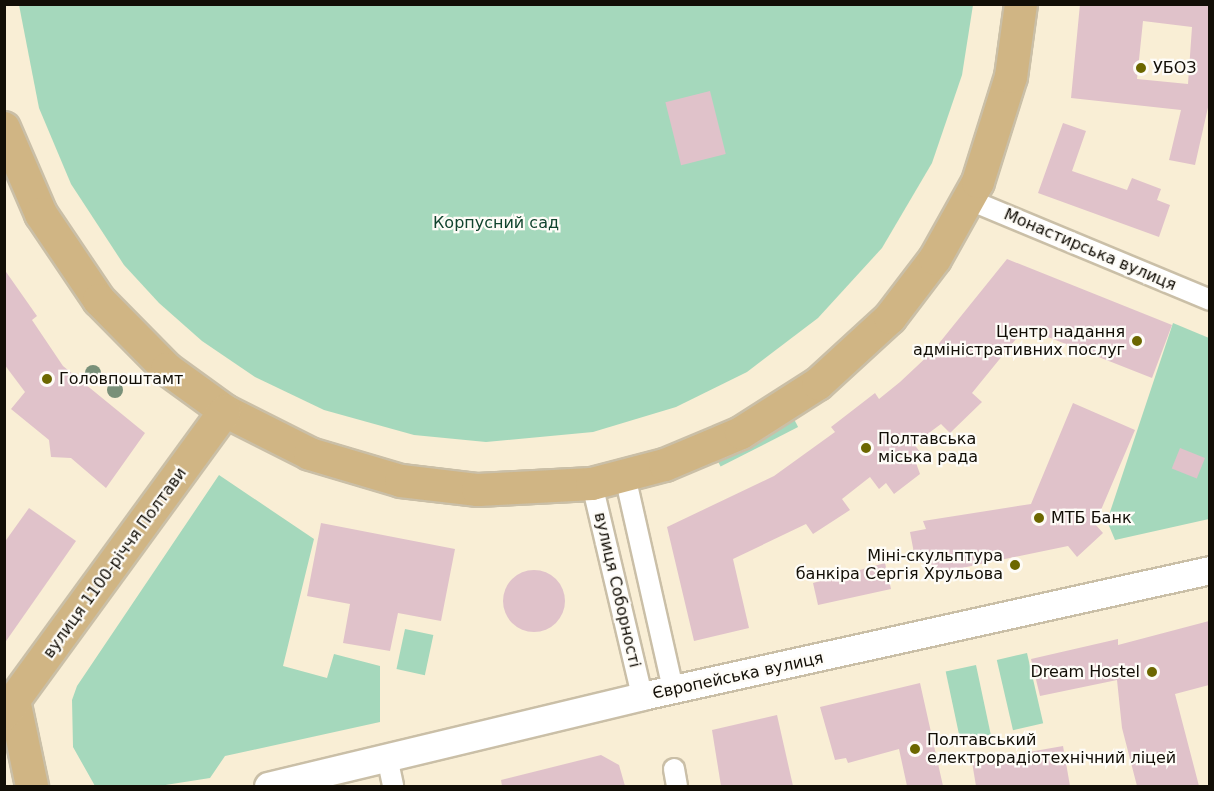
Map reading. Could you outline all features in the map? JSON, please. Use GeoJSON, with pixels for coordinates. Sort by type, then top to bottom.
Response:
{"type":"FeatureCollection","features":[{"type":"Feature","properties":{"kind":"main road"},"geometry":{"type":"LineString","coordinates":[[4,128],[41,214],[93,293],[167,369],[225,411],[310,454],[401,481],[498,491],[592,483],[625,476],[724,441],[818,384],[849,359],[911,292],[970,200],[1003,112],[1021,4]]}},
{"type":"Feature","properties":{"kind":"main road","name":"вулиця 1100-річчя Полтави"},"geometry":{"type":"LineString","coordinates":[[9,707],[225,411]]}},
{"type":"Feature","properties":{"kind":"main road","name":"Європейська вулиця"},"geometry":{"type":"LineString","coordinates":[[268,786],[642,696],[1209,570]]}},
{"type":"Feature","properties":{"kind":"main road"},"geometry":{"type":"LineString","coordinates":[[9,707],[32,786]]}},
{"type":"Feature","properties":{"kind":"street","name":"Монастирська вулиця"},"geometry":{"type":"LineString","coordinates":[[970,200],[1209,300]]}},
{"type":"Feature","properties":{"kind":"street","name":"вулиця Соборності"},"geometry":{"type":"LineString","coordinates":[[625,476],[673,689]]}},
{"type":"Feature","properties":{"kind":"street","name":"вулиця Соборності"},"geometry":{"type":"LineString","coordinates":[[592,483],[642,696]]}},
{"type":"Feature","properties":{"kind":"street"},"geometry":{"type":"LineString","coordinates":[[387,757],[393,786]]}},
{"type":"Feature","properties":{"kind":"green space","name":"Корпусний сад"},"geometry":{"type":"Polygon","coordinates":[[[19,5],[973,5],[962,75],[932,163],[882,248],[818,318],[747,372],[676,407],[593,432],[486,442],[414,435],[324,410],[255,377],[202,341],[159,303],[124,265],[71,184],[39,108],[19,5]]]}},
{"type":"Feature","properties":{"kind":"green space"},"geometry":{"type":"Polygon","coordinates":[[[1173,323],[1209,338],[1209,519],[1115,540],[1107,521],[1173,323]]]}},
{"type":"Feature","properties":{"kind":"green space"},"geometry":{"type":"Polygon","coordinates":[[[794,419],[798,427],[721,467],[716,458],[794,419]]]}},
{"type":"Feature","properties":{"kind":"green space"},"geometry":{"type":"Polygon","coordinates":[[[219,475],[314,539],[283,666],[327,678],[334,654],[380,666],[380,722],[225,756],[210,778],[159,786],[95,786],[73,747],[72,700],[77,686],[219,475]]]}},
{"type":"Feature","properties":{"kind":"green space"},"geometry":{"type":"Polygon","coordinates":[[[405,629],[433,635],[425,675],[396,669],[405,629]]]}},
{"type":"Feature","properties":{"kind":"green space"},"geometry":{"type":"Polygon","coordinates":[[[1027,653],[1043,723],[1013,730],[997,660],[1027,653]]]}},
{"type":"Feature","properties":{"kind":"green space"},"geometry":{"type":"Polygon","coordinates":[[[976,665],[991,734],[960,741],[946,671],[976,665]]]}},
{"type":"Feature","properties":{"kind":"building"},"geometry":{"type":"Polygon","coordinates":[[[1080,4],[1209,4],[1209,103],[1195,165],[1169,160],[1181,110],[1071,98],[1080,4]],[[1143,21],[1137,79],[1188,84],[1192,27],[1143,21]]]}},
{"type":"Feature","properties":{"kind":"building"},"geometry":{"type":"Polygon","coordinates":[[[710,91],[726,154],[681,165],[665,102],[710,91]]]}},
{"type":"Feature","properties":{"kind":"building"},"geometry":{"type":"Polygon","coordinates":[[[1063,123],[1086,131],[1072,171],[1127,190],[1132,178],[1161,189],[1157,200],[1170,205],[1159,237],[1038,193],[1063,123]]]}},
{"type":"Feature","properties":{"kind":"building","name":"Полтавська міська рада"},"geometry":{"type":"Polygon","coordinates":[[[1007,259],[1172,325],[1152,378],[1025,328],[972,393],[982,402],[950,433],[941,424],[914,444],[922,455],[915,460],[920,474],[894,494],[886,483],[879,489],[870,477],[842,499],[850,510],[813,534],[806,524],[733,559],[749,628],[694,641],[667,527],[774,476],[835,432],[831,427],[875,393],[879,399],[932,352],[1007,259]]]}},
{"type":"Feature","properties":{"kind":"building","name":"Головпоштамт"},"geometry":{"type":"Polygon","coordinates":[[[4,269],[37,316],[32,320],[63,366],[145,433],[106,488],[71,458],[51,457],[49,440],[11,409],[25,392],[4,364],[4,269]]]}},
{"type":"Feature","properties":{"kind":"building"},"geometry":{"type":"Polygon","coordinates":[[[1073,403],[1135,430],[1095,524],[1103,533],[1077,557],[1068,546],[933,574],[929,551],[914,553],[910,532],[926,529],[923,521],[1031,504],[1073,403]]]}},
{"type":"Feature","properties":{"kind":"building"},"geometry":{"type":"Polygon","coordinates":[[[1180,448],[1205,458],[1197,479],[1172,468],[1180,448]]]}},
{"type":"Feature","properties":{"kind":"building"},"geometry":{"type":"Polygon","coordinates":[[[29,508],[76,541],[4,644],[4,543],[29,508]]]}},
{"type":"Feature","properties":{"kind":"building"},"geometry":{"type":"Polygon","coordinates":[[[321,523],[455,549],[441,621],[398,613],[390,651],[343,643],[350,604],[307,596],[321,523]]]}},
{"type":"Feature","properties":{"kind":"building"},"geometry":{"type":"Polygon","coordinates":[[[885,563],[891,589],[818,605],[813,583],[885,563]]]}},
{"type":"Feature","properties":{"kind":"building"},"geometry":{"type":"Polygon","coordinates":[[[534,570],[551,575],[556,579],[560,584],[565,601],[560,618],[556,623],[551,627],[534,632],[517,627],[512,623],[508,618],[503,601],[508,584],[512,579],[517,575],[534,570]]]}},
{"type":"Feature","properties":{"kind":"building"},"geometry":{"type":"Polygon","coordinates":[[[1209,621],[1209,685],[1175,694],[1199,786],[1137,786],[1122,728],[1117,680],[1040,696],[1031,659],[1118,639],[1118,645],[1209,621]]]}},
{"type":"Feature","properties":{"kind":"building"},"geometry":{"type":"Polygon","coordinates":[[[920,683],[943,786],[907,786],[899,749],[848,763],[846,758],[835,760],[820,707],[920,683]]]}},
{"type":"Feature","properties":{"kind":"building"},"geometry":{"type":"Polygon","coordinates":[[[777,715],[793,786],[721,786],[712,730],[777,715]]]}},
{"type":"Feature","properties":{"kind":"building"},"geometry":{"type":"Polygon","coordinates":[[[1063,746],[1070,786],[976,786],[972,762],[1063,746]]]}},
{"type":"Feature","properties":{"kind":"building"},"geometry":{"type":"Polygon","coordinates":[[[601,755],[619,765],[625,786],[502,786],[501,780],[601,755]]]}},
{"type":"Feature","properties":{"kind":"place","name":"УБОЗ"},"geometry":{"type":"Point","coordinates":[1141,68]}},
{"type":"Feature","properties":{"kind":"place","name":"Центр надання адміністративних послуг"},"geometry":{"type":"Point","coordinates":[1137,341]}},
{"type":"Feature","properties":{"kind":"place","name":"Головпоштамт"},"geometry":{"type":"Point","coordinates":[47,379]}},
{"type":"Feature","properties":{"kind":"place","name":"Полтавська міська рада"},"geometry":{"type":"Point","coordinates":[866,448]}},
{"type":"Feature","properties":{"kind":"place","name":"МТБ Банк"},"geometry":{"type":"Point","coordinates":[1039,518]}},
{"type":"Feature","properties":{"kind":"place","name":"Міні-скульптура банкіра Сергія Хрульова"},"geometry":{"type":"Point","coordinates":[1015,565]}},
{"type":"Feature","properties":{"kind":"place","name":"Dream Hostel"},"geometry":{"type":"Point","coordinates":[1152,672]}},
{"type":"Feature","properties":{"kind":"place","name":"Полтавський електрорадіотехнічний ліцей"},"geometry":{"type":"Point","coordinates":[915,749]}}]}
